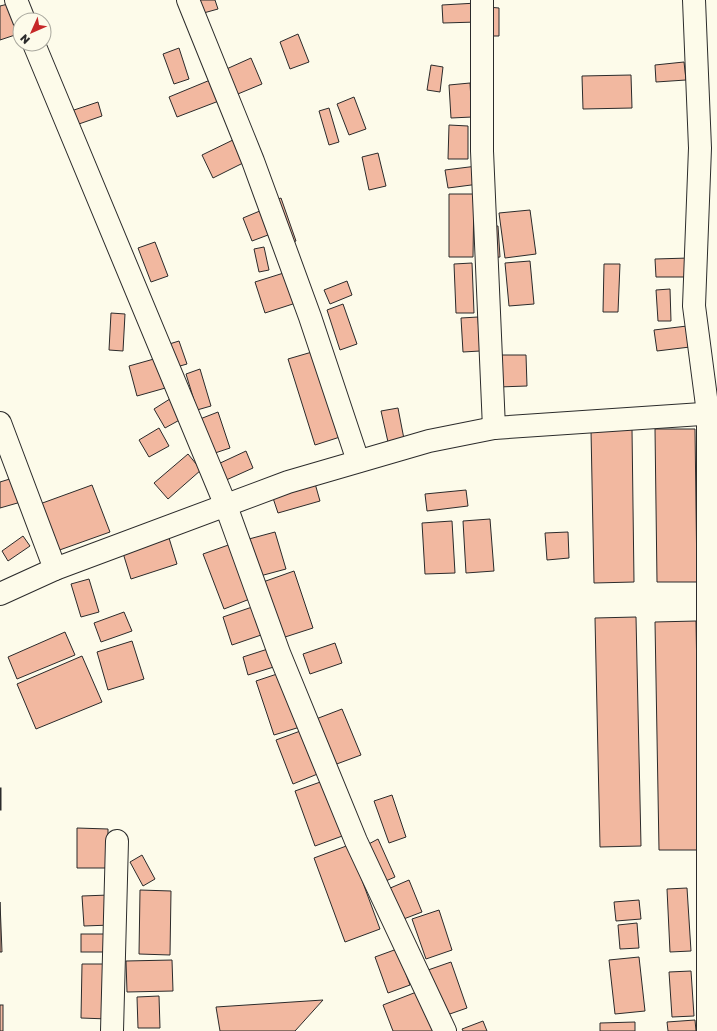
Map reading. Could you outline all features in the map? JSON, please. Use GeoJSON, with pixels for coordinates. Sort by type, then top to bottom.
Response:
{"type":"FeatureCollection","features":[{"type":"Feature","properties":{"kind":"street"},"geometry":{"type":"LineString","coordinates":[[16,0],[21,12]]}},
{"type":"Feature","properties":{"kind":"street"},"geometry":{"type":"LineString","coordinates":[[188,0],[253,161],[310,317],[358,461]]}},
{"type":"Feature","properties":{"kind":"street"},"geometry":{"type":"LineString","coordinates":[[482,0],[482,158],[494,428]]}},
{"type":"Feature","properties":{"kind":"street"},"geometry":{"type":"LineString","coordinates":[[694,0],[700,148],[694,306],[712,413],[708,1031]]}},
{"type":"Feature","properties":{"kind":"street"},"geometry":{"type":"LineString","coordinates":[[37,52],[226,506],[279,652],[356,841],[444,1031]]}},
{"type":"Feature","properties":{"kind":"street"},"geometry":{"type":"LineString","coordinates":[[0,594],[55,569],[288,482],[429,441],[494,428],[712,413]]}},
{"type":"Feature","properties":{"kind":"street"},"geometry":{"type":"LineString","coordinates":[[0,423],[55,569]]}},
{"type":"Feature","properties":{"kind":"street"},"geometry":{"type":"LineString","coordinates":[[112,1031],[117,841]]}},
{"type":"Feature","properties":{"kind":"building"},"geometry":{"type":"Polygon","coordinates":[[[196,0],[215,0],[218,9],[200,14],[196,0]]]}},
{"type":"Feature","properties":{"kind":"building"},"geometry":{"type":"Polygon","coordinates":[[[477,3],[477,22],[443,23],[442,5],[477,3]]]}},
{"type":"Feature","properties":{"kind":"building"},"geometry":{"type":"Polygon","coordinates":[[[8,4],[12,16],[12,36],[0,40],[0,6],[8,4]]]}},
{"type":"Feature","properties":{"kind":"building"},"geometry":{"type":"Polygon","coordinates":[[[488,7],[499,8],[499,36],[487,36],[488,7]]]}},
{"type":"Feature","properties":{"kind":"building"},"geometry":{"type":"Polygon","coordinates":[[[298,34],[309,62],[290,69],[280,42],[298,34]]]}},
{"type":"Feature","properties":{"kind":"building"},"geometry":{"type":"Polygon","coordinates":[[[179,48],[189,79],[174,84],[163,54],[179,48]]]}},
{"type":"Feature","properties":{"kind":"building"},"geometry":{"type":"Polygon","coordinates":[[[251,58],[262,84],[233,96],[222,71],[251,58]]]}},
{"type":"Feature","properties":{"kind":"building"},"geometry":{"type":"Polygon","coordinates":[[[684,62],[686,80],[656,82],[655,65],[684,62]]]}},
{"type":"Feature","properties":{"kind":"building"},"geometry":{"type":"Polygon","coordinates":[[[431,65],[443,67],[440,92],[427,90],[431,65]]]}},
{"type":"Feature","properties":{"kind":"building"},"geometry":{"type":"Polygon","coordinates":[[[631,75],[632,108],[583,109],[582,76],[631,75]]]}},
{"type":"Feature","properties":{"kind":"building"},"geometry":{"type":"Polygon","coordinates":[[[215,78],[224,99],[177,117],[169,97],[215,78]]]}},
{"type":"Feature","properties":{"kind":"building"},"geometry":{"type":"Polygon","coordinates":[[[470,83],[472,117],[451,118],[449,85],[470,83]]]}},
{"type":"Feature","properties":{"kind":"building"},"geometry":{"type":"Polygon","coordinates":[[[354,97],[366,129],[349,135],[337,104],[354,97]]]}},
{"type":"Feature","properties":{"kind":"building"},"geometry":{"type":"Polygon","coordinates":[[[98,102],[102,116],[76,125],[71,111],[98,102]]]}},
{"type":"Feature","properties":{"kind":"building"},"geometry":{"type":"Polygon","coordinates":[[[329,108],[339,142],[329,145],[319,111],[329,108]]]}},
{"type":"Feature","properties":{"kind":"building"},"geometry":{"type":"Polygon","coordinates":[[[449,125],[468,126],[468,159],[448,159],[449,125]]]}},
{"type":"Feature","properties":{"kind":"building"},"geometry":{"type":"Polygon","coordinates":[[[237,138],[249,160],[213,178],[202,155],[237,138]]]}},
{"type":"Feature","properties":{"kind":"building"},"geometry":{"type":"Polygon","coordinates":[[[378,153],[386,186],[369,190],[362,157],[378,153]]]}},
{"type":"Feature","properties":{"kind":"building"},"geometry":{"type":"Polygon","coordinates":[[[477,166],[479,184],[448,188],[445,170],[477,166]]]}},
{"type":"Feature","properties":{"kind":"building"},"geometry":{"type":"Polygon","coordinates":[[[449,194],[474,194],[473,257],[449,257],[449,194]]]}},
{"type":"Feature","properties":{"kind":"building"},"geometry":{"type":"Polygon","coordinates":[[[281,198],[296,241],[288,244],[273,201],[281,198]]]}},
{"type":"Feature","properties":{"kind":"building"},"geometry":{"type":"Polygon","coordinates":[[[267,208],[276,232],[252,241],[243,218],[267,208]]]}},
{"type":"Feature","properties":{"kind":"building"},"geometry":{"type":"Polygon","coordinates":[[[530,210],[536,254],[505,258],[499,213],[530,210]]]}},
{"type":"Feature","properties":{"kind":"building"},"geometry":{"type":"Polygon","coordinates":[[[488,226],[498,226],[500,257],[489,258],[488,226]]]}},
{"type":"Feature","properties":{"kind":"building"},"geometry":{"type":"Polygon","coordinates":[[[155,242],[168,276],[151,282],[138,248],[155,242]]]}},
{"type":"Feature","properties":{"kind":"building"},"geometry":{"type":"Polygon","coordinates":[[[264,247],[269,270],[259,272],[254,249],[264,247]]]}},
{"type":"Feature","properties":{"kind":"building"},"geometry":{"type":"Polygon","coordinates":[[[689,258],[690,277],[656,277],[655,259],[689,258]]]}},
{"type":"Feature","properties":{"kind":"building"},"geometry":{"type":"Polygon","coordinates":[[[530,261],[534,304],[509,306],[505,263],[530,261]]]}},
{"type":"Feature","properties":{"kind":"building"},"geometry":{"type":"Polygon","coordinates":[[[472,263],[474,313],[456,313],[454,264],[472,263]]]}},
{"type":"Feature","properties":{"kind":"building"},"geometry":{"type":"Polygon","coordinates":[[[604,264],[620,264],[618,312],[603,312],[604,264]]]}},
{"type":"Feature","properties":{"kind":"building"},"geometry":{"type":"Polygon","coordinates":[[[290,271],[299,302],[265,313],[255,282],[290,271]]]}},
{"type":"Feature","properties":{"kind":"building"},"geometry":{"type":"Polygon","coordinates":[[[347,281],[352,295],[330,304],[324,290],[347,281]]]}},
{"type":"Feature","properties":{"kind":"building"},"geometry":{"type":"Polygon","coordinates":[[[670,289],[671,321],[658,321],[656,290],[670,289]]]}},
{"type":"Feature","properties":{"kind":"building"},"geometry":{"type":"Polygon","coordinates":[[[343,304],[357,344],[340,350],[327,310],[343,304]]]}},
{"type":"Feature","properties":{"kind":"building"},"geometry":{"type":"Polygon","coordinates":[[[111,313],[125,314],[123,351],[109,350],[111,313]]]}},
{"type":"Feature","properties":{"kind":"building"},"geometry":{"type":"Polygon","coordinates":[[[478,317],[480,351],[463,352],[461,318],[478,317]]]}},
{"type":"Feature","properties":{"kind":"building"},"geometry":{"type":"Polygon","coordinates":[[[687,326],[690,347],[657,351],[654,330],[687,326]]]}},
{"type":"Feature","properties":{"kind":"building"},"geometry":{"type":"Polygon","coordinates":[[[179,341],[187,364],[173,368],[166,345],[179,341]]]}},
{"type":"Feature","properties":{"kind":"building"},"geometry":{"type":"Polygon","coordinates":[[[312,352],[340,437],[315,445],[288,359],[312,352]]]}},
{"type":"Feature","properties":{"kind":"building"},"geometry":{"type":"Polygon","coordinates":[[[497,355],[526,355],[527,386],[498,387],[497,355]]]}},
{"type":"Feature","properties":{"kind":"building"},"geometry":{"type":"Polygon","coordinates":[[[161,357],[169,387],[137,396],[129,366],[161,357]]]}},
{"type":"Feature","properties":{"kind":"building"},"geometry":{"type":"Polygon","coordinates":[[[200,369],[211,406],[197,410],[186,374],[200,369]]]}},
{"type":"Feature","properties":{"kind":"building"},"geometry":{"type":"Polygon","coordinates":[[[173,397],[185,417],[165,428],[154,409],[173,397]]]}},
{"type":"Feature","properties":{"kind":"building"},"geometry":{"type":"Polygon","coordinates":[[[398,408],[404,439],[388,442],[381,411],[398,408]]]}},
{"type":"Feature","properties":{"kind":"building"},"geometry":{"type":"Polygon","coordinates":[[[218,412],[230,448],[212,454],[200,419],[218,412]]]}},
{"type":"Feature","properties":{"kind":"building"},"geometry":{"type":"Polygon","coordinates":[[[159,428],[169,446],[149,457],[139,440],[159,428]]]}},
{"type":"Feature","properties":{"kind":"building"},"geometry":{"type":"Polygon","coordinates":[[[632,429],[634,582],[594,583],[591,430],[632,429]]]}},
{"type":"Feature","properties":{"kind":"building"},"geometry":{"type":"Polygon","coordinates":[[[655,429],[695,429],[697,582],[657,582],[655,429]]]}},
{"type":"Feature","properties":{"kind":"building"},"geometry":{"type":"Polygon","coordinates":[[[246,451],[253,468],[224,481],[216,465],[246,451]]]}},
{"type":"Feature","properties":{"kind":"building"},"geometry":{"type":"Polygon","coordinates":[[[188,454],[201,470],[168,499],[154,483],[188,454]]]}},
{"type":"Feature","properties":{"kind":"building"},"geometry":{"type":"Polygon","coordinates":[[[13,478],[21,502],[0,508],[0,482],[13,478]]]}},
{"type":"Feature","properties":{"kind":"building"},"geometry":{"type":"Polygon","coordinates":[[[314,480],[320,501],[278,513],[271,492],[314,480]]]}},
{"type":"Feature","properties":{"kind":"building"},"geometry":{"type":"Polygon","coordinates":[[[92,485],[110,532],[54,552],[37,505],[92,485]]]}},
{"type":"Feature","properties":{"kind":"building"},"geometry":{"type":"Polygon","coordinates":[[[466,490],[468,506],[427,511],[425,494],[466,490]]]}},
{"type":"Feature","properties":{"kind":"building"},"geometry":{"type":"Polygon","coordinates":[[[490,519],[494,571],[466,573],[463,521],[490,519]]]}},
{"type":"Feature","properties":{"kind":"building"},"geometry":{"type":"Polygon","coordinates":[[[452,521],[455,573],[425,574],[422,523],[452,521]]]}},
{"type":"Feature","properties":{"kind":"building"},"geometry":{"type":"Polygon","coordinates":[[[275,532],[286,569],[260,576],[249,539],[275,532]]]}},
{"type":"Feature","properties":{"kind":"building"},"geometry":{"type":"Polygon","coordinates":[[[568,532],[569,558],[547,560],[545,533],[568,532]]]}},
{"type":"Feature","properties":{"kind":"building"},"geometry":{"type":"Polygon","coordinates":[[[23,536],[30,546],[8,561],[2,551],[23,536]]]}},
{"type":"Feature","properties":{"kind":"building"},"geometry":{"type":"Polygon","coordinates":[[[169,538],[177,564],[131,579],[123,553],[169,538]]]}},
{"type":"Feature","properties":{"kind":"building"},"geometry":{"type":"Polygon","coordinates":[[[234,543],[255,597],[224,609],[203,554],[234,543]]]}},
{"type":"Feature","properties":{"kind":"building"},"geometry":{"type":"Polygon","coordinates":[[[294,571],[313,628],[282,638],[263,582],[294,571]]]}},
{"type":"Feature","properties":{"kind":"building"},"geometry":{"type":"Polygon","coordinates":[[[89,579],[99,612],[81,617],[71,584],[89,579]]]}},
{"type":"Feature","properties":{"kind":"building"},"geometry":{"type":"Polygon","coordinates":[[[258,605],[267,633],[232,645],[223,617],[258,605]]]}},
{"type":"Feature","properties":{"kind":"building"},"geometry":{"type":"Polygon","coordinates":[[[124,612],[132,631],[101,642],[94,623],[124,612]]]}},
{"type":"Feature","properties":{"kind":"building"},"geometry":{"type":"Polygon","coordinates":[[[636,617],[641,846],[600,847],[595,618],[636,617]]]}},
{"type":"Feature","properties":{"kind":"building"},"geometry":{"type":"Polygon","coordinates":[[[696,621],[700,850],[659,850],[655,622],[696,621]]]}},
{"type":"Feature","properties":{"kind":"building"},"geometry":{"type":"Polygon","coordinates":[[[65,632],[75,655],[17,679],[8,657],[65,632]]]}},
{"type":"Feature","properties":{"kind":"building"},"geometry":{"type":"Polygon","coordinates":[[[132,641],[144,679],[108,690],[97,652],[132,641]]]}},
{"type":"Feature","properties":{"kind":"building"},"geometry":{"type":"Polygon","coordinates":[[[335,643],[342,663],[310,674],[303,654],[335,643]]]}},
{"type":"Feature","properties":{"kind":"building"},"geometry":{"type":"Polygon","coordinates":[[[274,647],[280,665],[248,675],[243,657],[274,647]]]}},
{"type":"Feature","properties":{"kind":"building"},"geometry":{"type":"Polygon","coordinates":[[[82,656],[102,702],[36,729],[17,684],[82,656]]]}},
{"type":"Feature","properties":{"kind":"building"},"geometry":{"type":"Polygon","coordinates":[[[283,672],[300,727],[274,735],[256,681],[283,672]]]}},
{"type":"Feature","properties":{"kind":"building"},"geometry":{"type":"Polygon","coordinates":[[[342,709],[361,755],[334,765],[316,719],[342,709]]]}},
{"type":"Feature","properties":{"kind":"building"},"geometry":{"type":"Polygon","coordinates":[[[303,730],[320,773],[293,784],[276,740],[303,730]]]}},
{"type":"Feature","properties":{"kind":"building"},"geometry":{"type":"Polygon","coordinates":[[[326,780],[345,835],[315,846],[295,791],[326,780]]]}},
{"type":"Feature","properties":{"kind":"building"},"geometry":{"type":"Polygon","coordinates":[[[1,788],[1,810],[0,810],[1,788]]]}},
{"type":"Feature","properties":{"kind":"building"},"geometry":{"type":"Polygon","coordinates":[[[392,795],[406,837],[389,843],[374,801],[392,795]]]}},
{"type":"Feature","properties":{"kind":"building"},"geometry":{"type":"Polygon","coordinates":[[[77,828],[108,829],[108,868],[77,868],[77,828]]]}},
{"type":"Feature","properties":{"kind":"building"},"geometry":{"type":"Polygon","coordinates":[[[378,839],[395,877],[381,883],[365,846],[378,839]]]}},
{"type":"Feature","properties":{"kind":"building"},"geometry":{"type":"Polygon","coordinates":[[[349,845],[380,929],[345,942],[314,858],[349,845]]]}},
{"type":"Feature","properties":{"kind":"building"},"geometry":{"type":"Polygon","coordinates":[[[142,855],[155,879],[143,886],[130,862],[142,855]]]}},
{"type":"Feature","properties":{"kind":"building"},"geometry":{"type":"Polygon","coordinates":[[[409,880],[422,912],[401,920],[388,889],[409,880]]]}},
{"type":"Feature","properties":{"kind":"building"},"geometry":{"type":"Polygon","coordinates":[[[687,888],[691,951],[670,952],[667,889],[687,888]]]}},
{"type":"Feature","properties":{"kind":"building"},"geometry":{"type":"Polygon","coordinates":[[[140,890],[171,891],[170,955],[139,954],[140,890]]]}},
{"type":"Feature","properties":{"kind":"building"},"geometry":{"type":"Polygon","coordinates":[[[109,895],[111,925],[84,926],[82,896],[109,895]]]}},
{"type":"Feature","properties":{"kind":"building"},"geometry":{"type":"Polygon","coordinates":[[[639,900],[641,919],[616,921],[614,902],[639,900]]]}},
{"type":"Feature","properties":{"kind":"building"},"geometry":{"type":"Polygon","coordinates":[[[0,902],[2,952],[0,952],[0,902]]]}},
{"type":"Feature","properties":{"kind":"building"},"geometry":{"type":"Polygon","coordinates":[[[439,910],[452,950],[426,959],[412,919],[439,910]]]}},
{"type":"Feature","properties":{"kind":"building"},"geometry":{"type":"Polygon","coordinates":[[[637,923],[639,948],[620,949],[618,925],[637,923]]]}},
{"type":"Feature","properties":{"kind":"building"},"geometry":{"type":"Polygon","coordinates":[[[81,934],[110,934],[110,952],[81,952],[81,934]]]}},
{"type":"Feature","properties":{"kind":"building"},"geometry":{"type":"Polygon","coordinates":[[[397,949],[410,985],[388,993],[375,957],[397,949]]]}},
{"type":"Feature","properties":{"kind":"building"},"geometry":{"type":"Polygon","coordinates":[[[639,957],[645,1011],[615,1014],[609,960],[639,957]]]}},
{"type":"Feature","properties":{"kind":"building"},"geometry":{"type":"Polygon","coordinates":[[[172,960],[173,991],[127,992],[126,961],[172,960]]]}},
{"type":"Feature","properties":{"kind":"building"},"geometry":{"type":"Polygon","coordinates":[[[451,962],[467,1008],[444,1016],[428,970],[451,962]]]}},
{"type":"Feature","properties":{"kind":"building"},"geometry":{"type":"Polygon","coordinates":[[[82,964],[109,964],[108,1019],[81,1018],[82,964]]]}},
{"type":"Feature","properties":{"kind":"building"},"geometry":{"type":"Polygon","coordinates":[[[691,971],[694,1016],[672,1017],[669,972],[691,971]]]}},
{"type":"Feature","properties":{"kind":"building"},"geometry":{"type":"Polygon","coordinates":[[[419,991],[435,1031],[393,1031],[383,1005],[419,991]]]}},
{"type":"Feature","properties":{"kind":"building"},"geometry":{"type":"Polygon","coordinates":[[[159,996],[160,1028],[138,1028],[137,997],[159,996]]]}},
{"type":"Feature","properties":{"kind":"building"},"geometry":{"type":"Polygon","coordinates":[[[323,1000],[295,1031],[220,1031],[216,1007],[323,1000]]]}},
{"type":"Feature","properties":{"kind":"building"},"geometry":{"type":"Polygon","coordinates":[[[0,1005],[3,1005],[3,1031],[0,1031],[0,1005]]]}},
{"type":"Feature","properties":{"kind":"building"},"geometry":{"type":"Polygon","coordinates":[[[695,1020],[696,1031],[668,1031],[667,1022],[695,1020]]]}},
{"type":"Feature","properties":{"kind":"building"},"geometry":{"type":"Polygon","coordinates":[[[483,1021],[487,1031],[463,1031],[462,1029],[483,1021]]]}},
{"type":"Feature","properties":{"kind":"building"},"geometry":{"type":"Polygon","coordinates":[[[635,1022],[635,1031],[600,1031],[600,1023],[635,1022]]]}}]}
